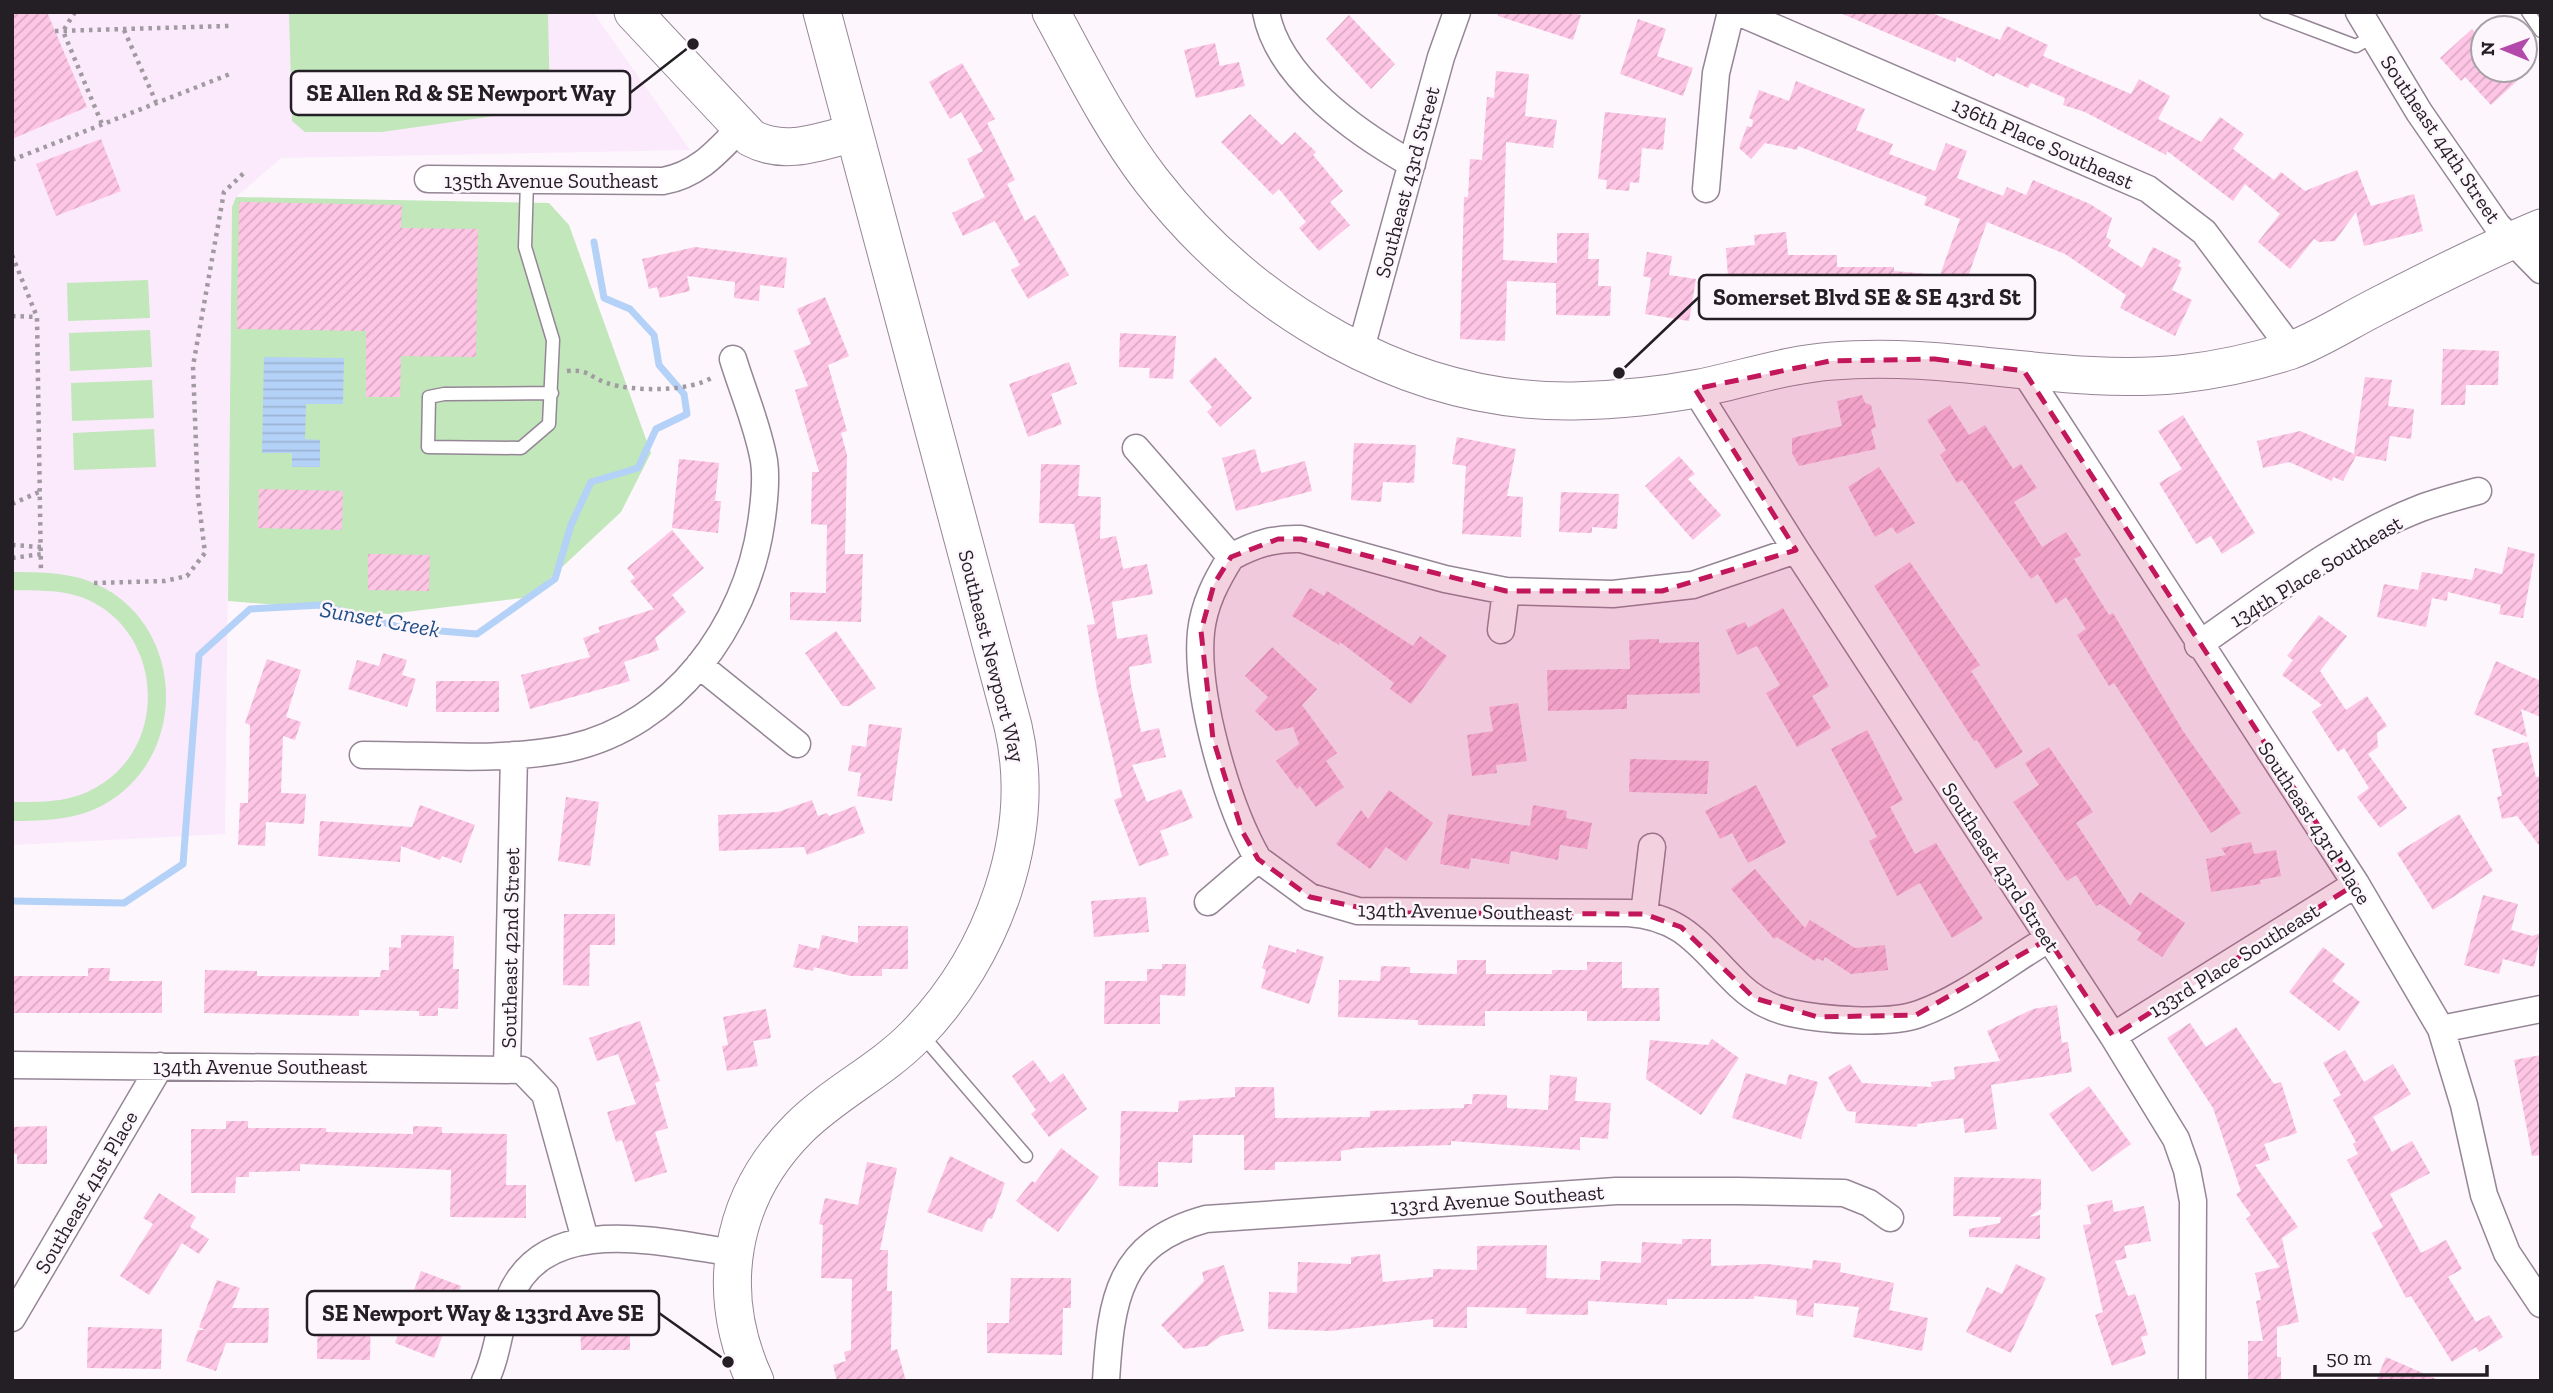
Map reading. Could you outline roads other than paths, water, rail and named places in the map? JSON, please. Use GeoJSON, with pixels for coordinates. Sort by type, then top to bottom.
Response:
{"type":"FeatureCollection","features":[{"type":"Feature","properties":{"kind":"street"},"geometry":{"type":"LineString","coordinates":[[633,12],[739,129],[762,144],[797,147],[853,133]]}},
{"type":"Feature","properties":{"kind":"street"},"geometry":{"type":"LineString","coordinates":[[1051,12],[1118,132],[1151,180],[1191,226],[1245,277],[1293,315],[1360,352],[1432,379],[1531,399],[1623,398],[1695,389],[1830,361],[1935,359],[2024,371],[2127,377],[2182,374],[2292,350],[2526,234]]}},
{"type":"Feature","properties":{"kind":"street"},"geometry":{"type":"LineString","coordinates":[[1266,12],[1269,30],[1280,54],[1301,78],[1358,130],[1412,164]]}},
{"type":"Feature","properties":{"kind":"street","name":"Southeast 43rd Street"},"geometry":{"type":"LineString","coordinates":[[1360,352],[1441,57],[1457,12]]}},
{"type":"Feature","properties":{"kind":"street"},"geometry":{"type":"LineString","coordinates":[[1706,189],[1716,73],[1731,12]]}},
{"type":"Feature","properties":{"kind":"street","name":"136th Place Southeast"},"geometry":{"type":"LineString","coordinates":[[1738,12],[2148,189],[2204,232],[2292,350]]}},
{"type":"Feature","properties":{"kind":"street","name":"Southeast 44th Street"},"geometry":{"type":"LineString","coordinates":[[2359,12],[2419,112],[2497,225],[2526,234],[2541,270]]}},
{"type":"Feature","properties":{"kind":"street","name":"Southeast Newport Way"},"geometry":{"type":"LineString","coordinates":[[755,1381],[740,1346],[732,1310],[735,1253],[742,1218],[754,1187],[800,1127],[919,1031],[947,1001],[972,964],[988,929],[1016,840],[1021,759],[823,13]]}},
{"type":"Feature","properties":{"kind":"street","name":"135th Avenue Southeast"},"geometry":{"type":"LineString","coordinates":[[428,179],[645,182],[681,178],[712,157],[739,129]]}},
{"type":"Feature","properties":{"kind":"street"},"geometry":{"type":"LineString","coordinates":[[363,755],[514,755],[569,748],[607,737],[637,722],[666,700],[699,665],[722,636],[745,589],[758,545],[764,501],[764,462],[733,359]]}},
{"type":"Feature","properties":{"kind":"street","name":"Southeast 43rd Place"},"geometry":{"type":"LineString","coordinates":[[2024,371],[2198,645],[2356,884],[2441,1029],[2464,1105],[2484,1195],[2507,1253],[2541,1304]]}},
{"type":"Feature","properties":{"kind":"street","name":"Southeast 43rd Street"},"geometry":{"type":"LineString","coordinates":[[1695,389],[1796,550],[2113,1036],[2176,1139],[2187,1170],[2194,1233],[2192,1381]]}},
{"type":"Feature","properties":{"kind":"street"},"geometry":{"type":"LineString","coordinates":[[1136,448],[1231,557]]}},
{"type":"Feature","properties":{"kind":"street","name":"134th Place Southeast"},"geometry":{"type":"LineString","coordinates":[[2198,645],[2281,587],[2374,530],[2421,508],[2478,491]]}},
{"type":"Feature","properties":{"kind":"street"},"geometry":{"type":"LineString","coordinates":[[1208,902],[1258,859],[1242,831],[1213,739],[1201,656],[1201,631],[1206,606],[1214,584],[1231,557],[1253,544],[1278,539],[1301,539],[1446,579],[1506,591],[1613,594],[1662,591],[1693,585],[1796,550]]}},
{"type":"Feature","properties":{"kind":"street"},"geometry":{"type":"LineString","coordinates":[[1501,630],[1506,591]]}},
{"type":"Feature","properties":{"kind":"street"},"geometry":{"type":"LineString","coordinates":[[699,665],[797,744]]}},
{"type":"Feature","properties":{"kind":"street","name":"Southeast 42nd Street"},"geometry":{"type":"LineString","coordinates":[[514,755],[507,1068],[522,1070],[545,1094],[584,1239]]}},
{"type":"Feature","properties":{"kind":"street"},"geometry":{"type":"LineString","coordinates":[[1644,914],[1652,847]]}},
{"type":"Feature","properties":{"kind":"street","name":"134th Avenue Southeast"},"geometry":{"type":"LineString","coordinates":[[1258,859],[1310,897],[1357,911],[1644,914],[1681,927],[1754,998],[1790,1013],[1818,1017],[1888,1019],[1916,1015],[1941,1005],[2048,939]]}},
{"type":"Feature","properties":{"kind":"street","name":"133rd Place Southeast"},"geometry":{"type":"LineString","coordinates":[[2113,1036],[2356,884]]}},
{"type":"Feature","properties":{"kind":"street"},"geometry":{"type":"LineString","coordinates":[[2441,1029],[2541,1009]]}},
{"type":"Feature","properties":{"kind":"street","name":"134th Avenue Southeast"},"geometry":{"type":"LineString","coordinates":[[12,1065],[507,1068]]}},
{"type":"Feature","properties":{"kind":"street","name":"Southeast 41st Place"},"geometry":{"type":"LineString","coordinates":[[12,1318],[160,1066]]}},
{"type":"Feature","properties":{"kind":"street","name":"133rd Avenue Southeast"},"geometry":{"type":"LineString","coordinates":[[1106,1381],[1114,1302],[1122,1280],[1138,1254],[1158,1238],[1181,1226],[1206,1219],[1616,1191],[1844,1194],[1869,1203],[1890,1218]]}},
{"type":"Feature","properties":{"kind":"street"},"geometry":{"type":"LineString","coordinates":[[485,1381],[509,1298],[522,1275],[539,1259],[584,1239],[611,1238],[735,1253]]}},
{"type":"Feature","properties":{"kind":"lane","name":"Southeast 44th Street"},"geometry":{"type":"LineString","coordinates":[[2266,12],[2356,46],[2373,36]]}},
{"type":"Feature","properties":{"kind":"lane"},"geometry":{"type":"LineString","coordinates":[[2528,12],[2541,30]]}},
{"type":"Feature","properties":{"kind":"lane"},"geometry":{"type":"LineString","coordinates":[[527,181],[525,247],[553,341],[552,393],[549,424],[521,448],[428,447],[429,397],[444,394],[552,393]]}},
{"type":"Feature","properties":{"kind":"lane"},"geometry":{"type":"LineString","coordinates":[[919,1031],[1026,1156]]}},
{"type":"Feature","properties":{"kind":"water"},"geometry":{"type":"Polygon","coordinates":[[[264,357],[344,358],[343,404],[306,404],[305,439],[320,440],[320,467],[292,467],[292,453],[262,453],[264,357]]]}},
{"type":"Feature","properties":{"kind":"waterway","name":"Sunset Creek"},"geometry":{"type":"LineString","coordinates":[[12,901],[124,903],[183,864],[199,655],[250,609],[321,605],[403,628],[477,634],[555,579],[571,525],[591,482],[638,468],[656,429],[687,414],[684,394],[659,365],[654,335],[630,309],[604,298],[594,242]]}},
{"type":"Feature","properties":{"kind":"place","name":"SE Allen Rd & SE Newport Way"},"geometry":{"type":"Point","coordinates":[693,44]}},
{"type":"Feature","properties":{"kind":"place","name":"Somerset Blvd SE & SE 43rd St"},"geometry":{"type":"Point","coordinates":[1619,373]}},
{"type":"Feature","properties":{"kind":"place","name":"SE Newport Way & 133rd Ave SE"},"geometry":{"type":"Point","coordinates":[728,1362]}}]}
